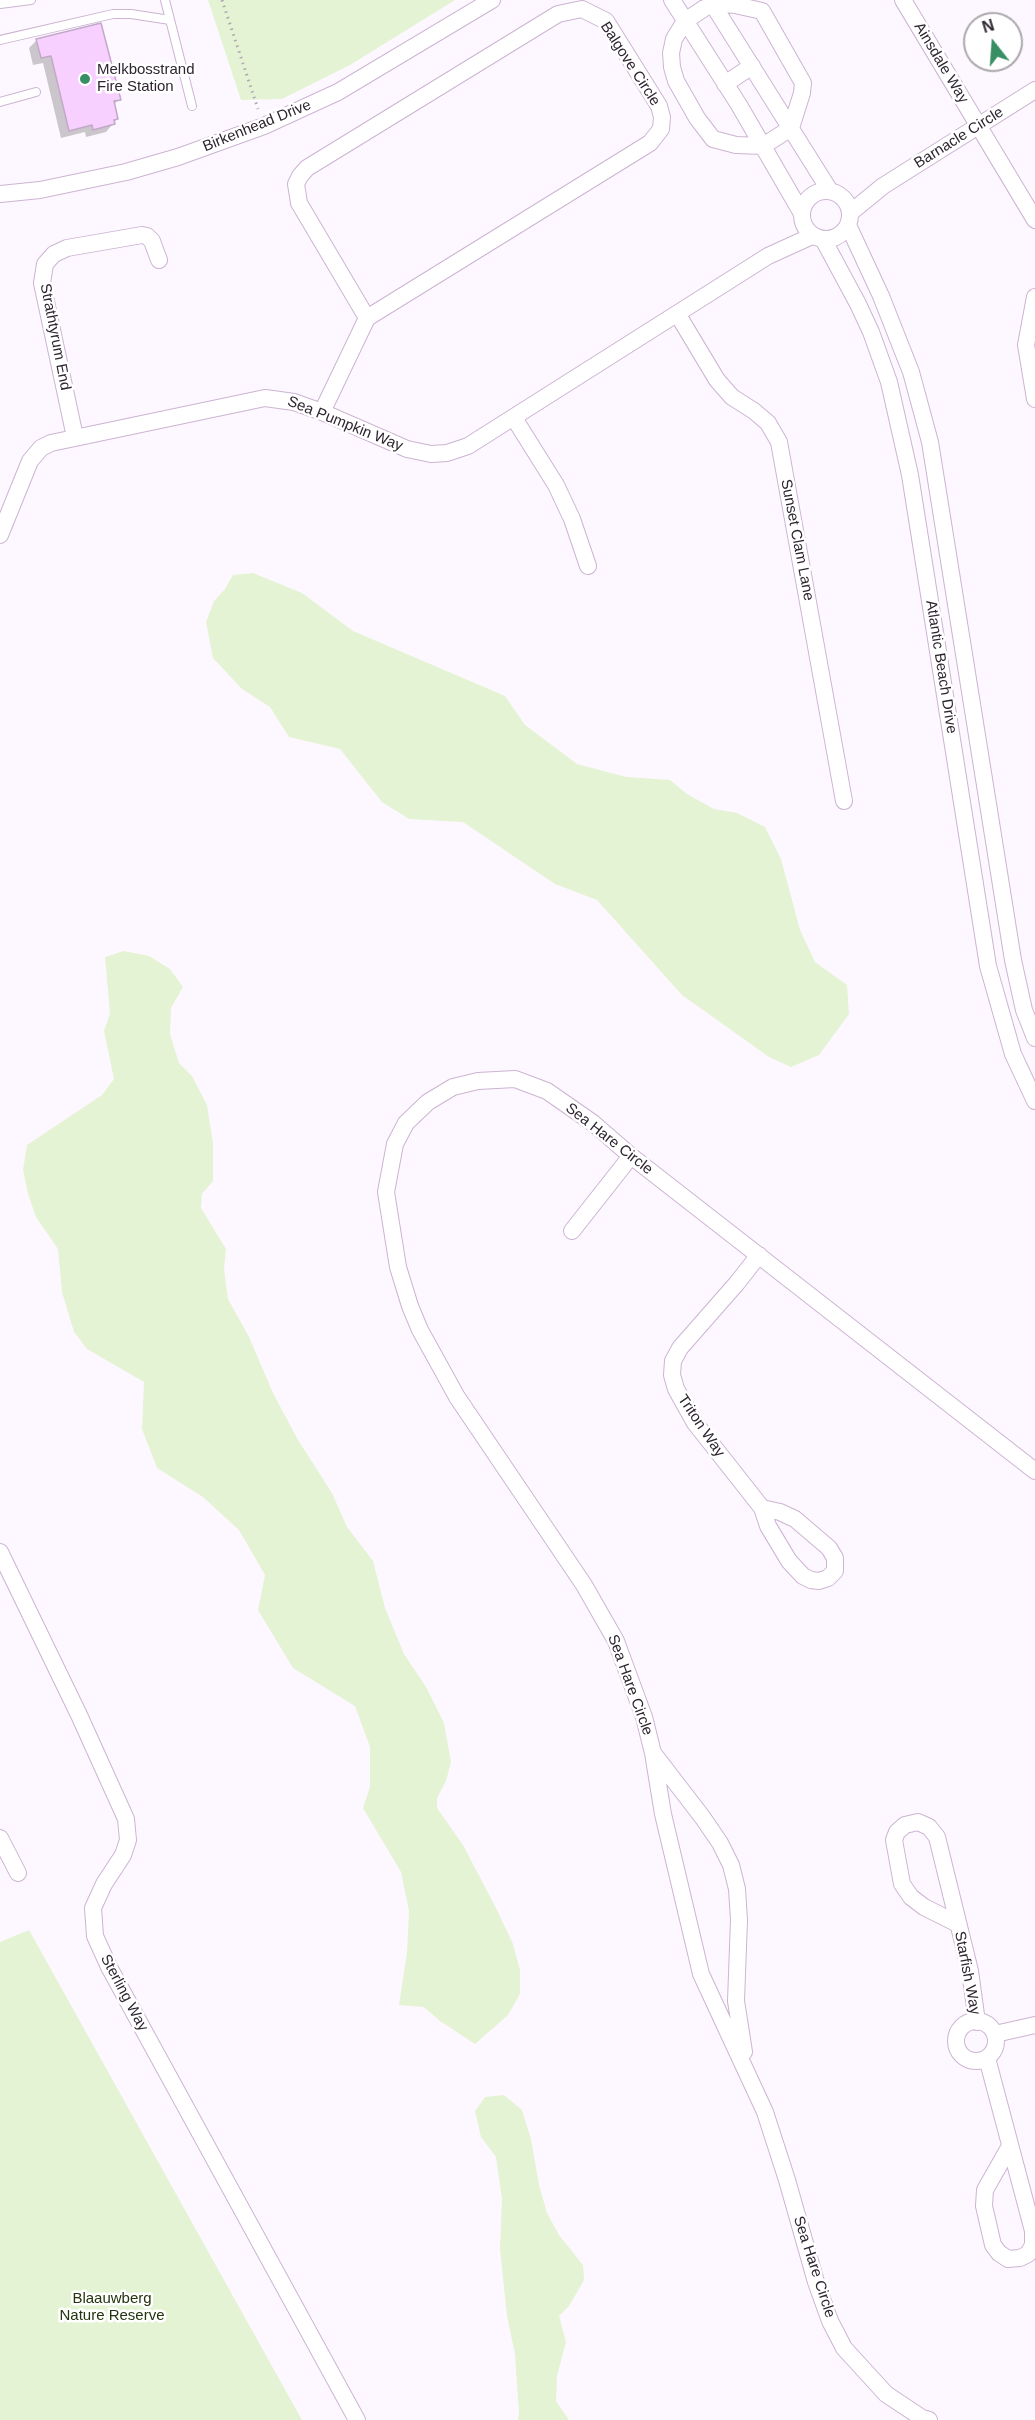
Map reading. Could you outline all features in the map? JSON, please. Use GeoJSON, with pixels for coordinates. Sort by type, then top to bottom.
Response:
{"type":"FeatureCollection","features":[{"type":"Feature","properties":{"kind":"street","name":"Birkenhead Drive"},"geometry":{"type":"LineString","coordinates":[[0,194],[40,190],[126,172],[178,157],[264,126],[338,92],[492,0]]}},
{"type":"Feature","properties":{"kind":"street"},"geometry":{"type":"LineString","coordinates":[[672,0],[763,146],[801,216],[805,229],[818,238],[838,236],[843,207],[817,192],[806,200],[801,216]]}},
{"type":"Feature","properties":{"kind":"street","name":"Ainsdale Way"},"geometry":{"type":"LineString","coordinates":[[903,0],[1035,220]]}},
{"type":"Feature","properties":{"kind":"street"},"geometry":{"type":"LineString","coordinates":[[711,2],[762,11],[803,83],[791,128],[763,146],[736,146],[713,139],[676,81],[672,67],[671,52],[674,39],[685,21],[711,2]]}},
{"type":"Feature","properties":{"kind":"street","name":"Atlantic Beach Drive"},"geometry":{"type":"LineString","coordinates":[[711,2],[843,207],[911,372],[930,442],[1013,960],[1024,1010],[1035,1038]]}},
{"type":"Feature","properties":{"kind":"street","name":"Balgove Circle"},"geometry":{"type":"LineString","coordinates":[[582,9],[606,21],[659,106],[662,117],[661,129],[650,143],[367,318],[299,204],[296,184],[300,176],[307,168],[558,14],[582,9]]}},
{"type":"Feature","properties":{"kind":"street"},"geometry":{"type":"LineString","coordinates":[[725,84],[752,66]]}},
{"type":"Feature","properties":{"kind":"street","name":"Barnacle Circle"},"geometry":{"type":"LineString","coordinates":[[843,207],[883,186],[1035,90]]}},
{"type":"Feature","properties":{"kind":"street","name":"Sea Pumpkin Way"},"geometry":{"type":"LineString","coordinates":[[768,256],[801,216]]}},
{"type":"Feature","properties":{"kind":"street","name":"Strathtyrum End"},"geometry":{"type":"LineString","coordinates":[[75,437],[42,283],[45,264],[54,254],[67,248],[142,235],[152,241],[159,260]]}},
{"type":"Feature","properties":{"kind":"street","name":"Atlantic Beach Drive"},"geometry":{"type":"LineString","coordinates":[[818,238],[871,332],[889,382],[910,475],[988,966],[1010,1045],[1035,1101]]}},
{"type":"Feature","properties":{"kind":"street","name":"Sea Pumpkin Way"},"geometry":{"type":"LineString","coordinates":[[0,535],[30,461],[41,448],[75,437],[265,398],[294,402],[322,412],[407,449],[431,454],[447,453],[468,446],[768,256],[818,238]]}},
{"type":"Feature","properties":{"kind":"street"},"geometry":{"type":"LineString","coordinates":[[1035,297],[1026,345],[1035,399]]}},
{"type":"Feature","properties":{"kind":"street","name":"Sunset Clam Lane"},"geometry":{"type":"LineString","coordinates":[[678,315],[717,380],[732,397],[768,423],[779,442],[844,801]]}},
{"type":"Feature","properties":{"kind":"street"},"geometry":{"type":"LineString","coordinates":[[322,412],[367,318]]}},
{"type":"Feature","properties":{"kind":"street"},"geometry":{"type":"LineString","coordinates":[[514,418],[556,485],[572,519],[588,566]]}},
{"type":"Feature","properties":{"kind":"street"},"geometry":{"type":"LineString","coordinates":[[910,475],[934,470]]}},
{"type":"Feature","properties":{"kind":"street"},"geometry":{"type":"LineString","coordinates":[[950,719],[974,716]]}},
{"type":"Feature","properties":{"kind":"street"},"geometry":{"type":"LineString","coordinates":[[988,966],[1013,960]]}},
{"type":"Feature","properties":{"kind":"street","name":"Sea Hare Circle"},"geometry":{"type":"LineString","coordinates":[[924,2419],[886,2394],[865,2373],[844,2348],[830,2321],[816,2282],[775,2139],[750,2078],[701,1974],[663,1814],[653,1753],[628,1670],[603,1617],[457,1397],[420,1330],[398,1267],[386,1192],[395,1144],[406,1123],[428,1102],[453,1087],[478,1081],[515,1079],[547,1092],[593,1123],[631,1156],[1035,1471]]}},
{"type":"Feature","properties":{"kind":"street"},"geometry":{"type":"LineString","coordinates":[[572,1231],[631,1156]]}},
{"type":"Feature","properties":{"kind":"street","name":"Triton Way"},"geometry":{"type":"LineString","coordinates":[[759,1255],[737,1284],[680,1348],[673,1361],[672,1375],[676,1389],[695,1423],[762,1508],[768,1526],[789,1561],[803,1576],[811,1580],[819,1581],[828,1578],[835,1571],[835,1558],[829,1548],[795,1519],[780,1512],[762,1508]]}},
{"type":"Feature","properties":{"kind":"street","name":"Sterling Way"},"geometry":{"type":"LineString","coordinates":[[0,1552],[79,1715],[126,1819],[128,1840],[123,1855],[104,1884],[93,1908],[95,1936],[114,1977],[357,2420]]}},
{"type":"Feature","properties":{"kind":"street","name":"Sea Hare Circle"},"geometry":{"type":"LineString","coordinates":[[653,1753],[703,1818],[731,1865],[737,1889],[739,1920],[736,2001],[750,2078]]}},
{"type":"Feature","properties":{"kind":"street","name":"Starfish Way"},"geometry":{"type":"LineString","coordinates":[[958,1924],[924,1907],[910,1897],[902,1884],[895,1856],[894,1840],[897,1832],[905,1825],[918,1822],[929,1827],[937,1837],[970,1971],[977,2022]]}},
{"type":"Feature","properties":{"kind":"street"},"geometry":{"type":"LineString","coordinates":[[0,1838],[18,1874]]}},
{"type":"Feature","properties":{"kind":"street","name":"Starfish Way"},"geometry":{"type":"LineString","coordinates":[[987,2058],[979,2061],[963,2056],[956,2042],[958,2033],[970,2022],[977,2022],[984,2023],[994,2034]]}},
{"type":"Feature","properties":{"kind":"street"},"geometry":{"type":"LineString","coordinates":[[1010,2146],[986,2190],[984,2206],[993,2245],[1008,2259],[1020,2259],[1028,2254],[1034,2245],[1033,2231],[987,2058],[995,2047],[994,2034],[1035,2025]]}},
{"type":"Feature","properties":{"kind":"lane"},"geometry":{"type":"LineString","coordinates":[[0,4],[31,0]]}},
{"type":"Feature","properties":{"kind":"lane"},"geometry":{"type":"LineString","coordinates":[[165,0],[192,106]]}},
{"type":"Feature","properties":{"kind":"lane"},"geometry":{"type":"LineString","coordinates":[[0,40],[113,14],[131,14],[170,20]]}},
{"type":"Feature","properties":{"kind":"lane"},"geometry":{"type":"LineString","coordinates":[[0,102],[36,92]]}},
{"type":"Feature","properties":{"kind":"path"},"geometry":{"type":"LineString","coordinates":[[222,0],[264,126]]}},
{"type":"Feature","properties":{"kind":"green space"},"geometry":{"type":"Polygon","coordinates":[[[208,0],[455,0],[350,65],[282,99],[241,100],[208,0]]]}},
{"type":"Feature","properties":{"kind":"green space"},"geometry":{"type":"Polygon","coordinates":[[[253,573],[302,593],[353,631],[505,696],[525,725],[577,764],[626,777],[670,780],[687,794],[714,809],[737,813],[765,827],[781,859],[800,930],[815,962],[847,985],[849,1014],[819,1055],[791,1067],[769,1057],[682,995],[597,900],[555,884],[463,822],[409,819],[382,802],[340,749],[289,737],[270,707],[242,689],[213,658],[206,622],[214,601],[225,589],[233,575],[253,573]]]}},
{"type":"Feature","properties":{"kind":"green space"},"geometry":{"type":"Polygon","coordinates":[[[124,951],[149,956],[170,969],[183,987],[171,1008],[170,1034],[179,1063],[192,1076],[207,1105],[213,1143],[213,1181],[202,1194],[201,1208],[226,1249],[224,1269],[228,1299],[249,1337],[273,1393],[298,1440],[332,1493],[347,1527],[373,1561],[385,1608],[404,1654],[426,1687],[444,1723],[451,1762],[446,1781],[437,1798],[437,1808],[463,1845],[496,1908],[513,1944],[520,1970],[520,1994],[508,2015],[475,2044],[440,2021],[424,2007],[399,2005],[407,1952],[409,1911],[401,1872],[363,1808],[370,1787],[370,1747],[355,1706],[293,1668],[258,1610],[265,1575],[239,1530],[203,1497],[157,1468],[142,1429],[144,1382],[87,1349],[74,1332],[62,1292],[58,1249],[36,1217],[28,1194],[23,1170],[27,1145],[102,1095],[114,1079],[104,1031],[110,1014],[105,957],[124,951]]]}},
{"type":"Feature","properties":{"kind":"green space","name":"Blaauwberg Nature Reserve"},"geometry":{"type":"Polygon","coordinates":[[[29,1930],[302,2420],[0,2420],[0,1942],[29,1930]]]}},
{"type":"Feature","properties":{"kind":"green space"},"geometry":{"type":"Polygon","coordinates":[[[504,2095],[522,2110],[531,2139],[539,2185],[547,2213],[559,2235],[583,2265],[584,2280],[569,2306],[559,2316],[566,2342],[557,2376],[556,2401],[569,2420],[518,2420],[515,2354],[507,2316],[500,2249],[502,2199],[496,2157],[481,2137],[475,2111],[485,2097],[504,2095]]]}},
{"type":"Feature","properties":{"kind":"building"},"geometry":{"type":"Polygon","coordinates":[[[101,23],[121,100],[114,101],[118,119],[114,120],[115,124],[93,130],[92,125],[69,131],[51,56],[41,58],[36,39],[101,23]]]}},
{"type":"Feature","properties":{"kind":"place","name":"Melkbosstrand Fire Station"},"geometry":{"type":"Point","coordinates":[85,79]}}]}
